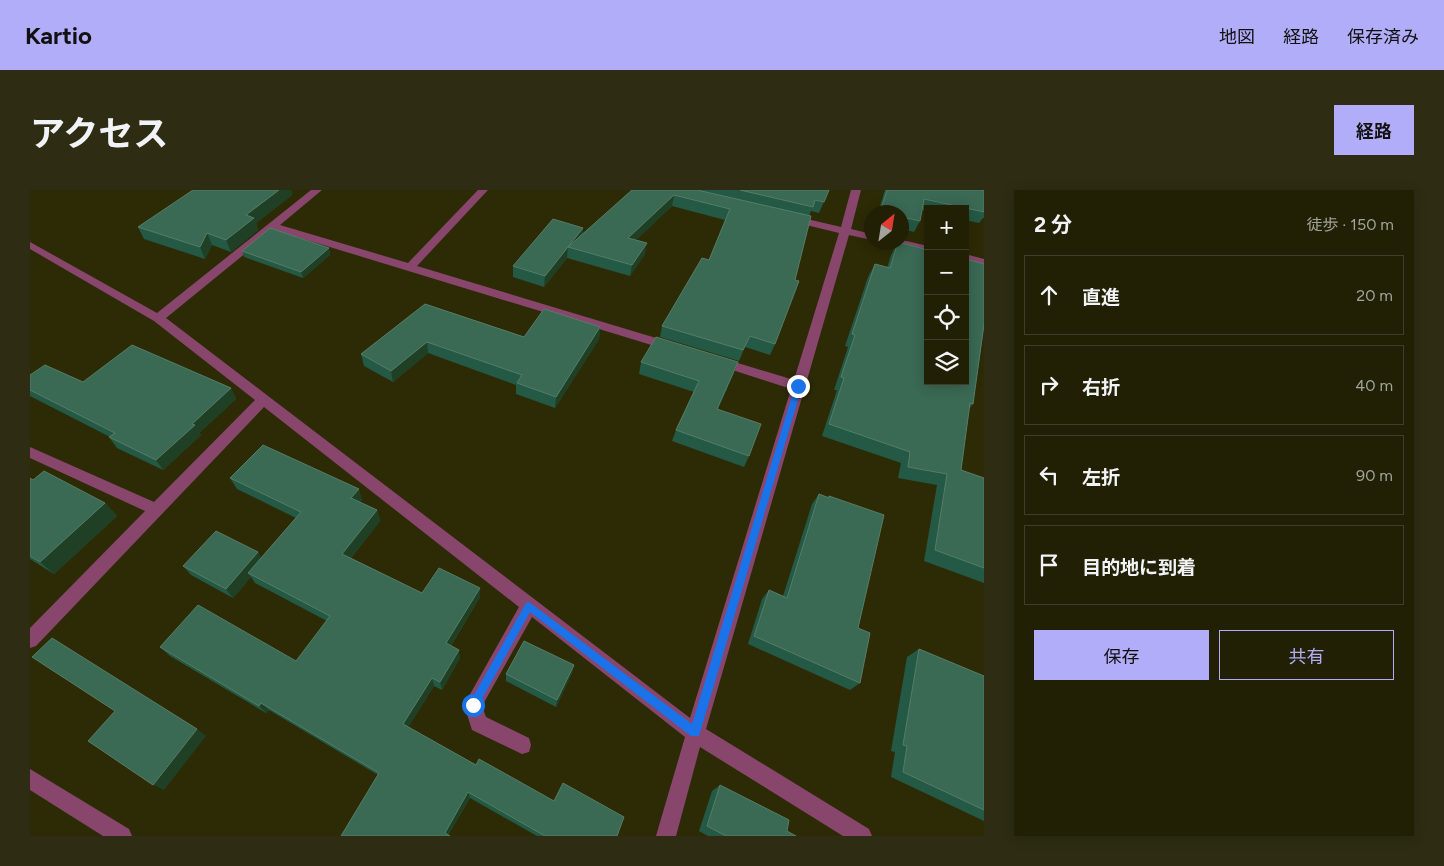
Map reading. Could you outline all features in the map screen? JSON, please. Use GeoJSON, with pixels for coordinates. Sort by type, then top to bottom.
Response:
{"type":"FeatureCollection","features":[{"type":"Feature","properties":{"kind":"street"},"geometry":{"type":"LineString","coordinates":[[158,318],[318,190]]}},
{"type":"Feature","properties":{"kind":"street"},"geometry":{"type":"LineString","coordinates":[[410,267],[483,190]]}},
{"type":"Feature","properties":{"kind":"street"},"geometry":{"type":"LineString","coordinates":[[666,836],[856,190]]}},
{"type":"Feature","properties":{"kind":"street"},"geometry":{"type":"LineString","coordinates":[[780,216],[864,235]]}},
{"type":"Feature","properties":{"kind":"street"},"geometry":{"type":"LineString","coordinates":[[273,226],[685,351]]}},
{"type":"Feature","properties":{"kind":"street"},"geometry":{"type":"LineString","coordinates":[[909,245],[924,248]]}},
{"type":"Feature","properties":{"kind":"street"},"geometry":{"type":"LineString","coordinates":[[30,246],[158,318],[264,398],[529,606],[695,733],[862,836]]}},
{"type":"Feature","properties":{"kind":"street"},"geometry":{"type":"LineString","coordinates":[[969,258],[984,262]]}},
{"type":"Feature","properties":{"kind":"street"},"geometry":{"type":"LineString","coordinates":[[704,357],[798,386]]}},
{"type":"Feature","properties":{"kind":"street"},"geometry":{"type":"LineString","coordinates":[[30,640],[264,398]]}},
{"type":"Feature","properties":{"kind":"street"},"geometry":{"type":"LineString","coordinates":[[30,452],[155,509]]}},
{"type":"Feature","properties":{"kind":"street"},"geometry":{"type":"LineString","coordinates":[[522,745],[479,723],[473,705],[529,606]]}},
{"type":"Feature","properties":{"kind":"street"},"geometry":{"type":"LineString","coordinates":[[30,778],[122,836]]}},
{"type":"Feature","properties":{"kind":"building"},"geometry":{"type":"Polygon","coordinates":[[[193,190],[279,190],[246,215],[254,218],[226,240],[207,233],[200,247],[138,227],[193,190]]]}},
{"type":"Feature","properties":{"kind":"building"},"geometry":{"type":"Polygon","coordinates":[[[632,190],[697,190],[811,216],[795,280],[799,281],[775,344],[750,336],[743,350],[662,326],[702,258],[709,260],[730,209],[674,195],[628,238],[647,243],[632,265],[568,247],[632,190]]]}},
{"type":"Feature","properties":{"kind":"building"},"geometry":{"type":"Polygon","coordinates":[[[740,190],[829,190],[824,202],[815,200],[813,207],[740,190]]]}},
{"type":"Feature","properties":{"kind":"building"},"geometry":{"type":"Polygon","coordinates":[[[887,190],[984,190],[984,212],[969,209],[969,205],[952,205],[924,199],[920,221],[909,219],[909,205],[882,205],[887,190]]]}},
{"type":"Feature","properties":{"kind":"building"},"geometry":{"type":"Polygon","coordinates":[[[553,219],[583,228],[545,276],[513,266],[553,219]]]}},
{"type":"Feature","properties":{"kind":"building"},"geometry":{"type":"Polygon","coordinates":[[[270,228],[329,248],[301,272],[242,251],[270,228]]]}},
{"type":"Feature","properties":{"kind":"building"},"geometry":{"type":"Polygon","coordinates":[[[909,245],[924,249],[924,385],[969,385],[969,260],[984,264],[984,324],[973,404],[970,403],[961,470],[984,478],[984,568],[935,550],[947,474],[908,467],[910,452],[829,424],[844,378],[841,377],[855,335],[852,334],[875,264],[890,268],[896,250],[909,250],[909,245]]]}},
{"type":"Feature","properties":{"kind":"building"},"geometry":{"type":"Polygon","coordinates":[[[425,304],[524,337],[544,309],[600,327],[556,397],[517,383],[522,375],[427,342],[391,371],[361,354],[425,304]]]}},
{"type":"Feature","properties":{"kind":"building"},"geometry":{"type":"Polygon","coordinates":[[[656,337],[738,362],[717,409],[761,424],[749,456],[676,430],[699,381],[641,362],[656,337]]]}},
{"type":"Feature","properties":{"kind":"building"},"geometry":{"type":"Polygon","coordinates":[[[132,345],[231,388],[192,424],[195,425],[156,460],[109,437],[115,433],[30,390],[30,375],[45,365],[83,382],[132,345]]]}},
{"type":"Feature","properties":{"kind":"building"},"geometry":{"type":"Polygon","coordinates":[[[263,445],[359,489],[351,498],[377,510],[342,554],[422,593],[439,568],[480,588],[446,643],[459,650],[440,682],[432,678],[403,724],[476,765],[479,759],[554,801],[563,783],[624,817],[617,836],[545,836],[468,792],[445,833],[450,836],[341,836],[379,773],[261,703],[259,706],[160,647],[198,605],[296,661],[330,616],[248,573],[301,512],[230,478],[263,445]]]}},
{"type":"Feature","properties":{"kind":"building"},"geometry":{"type":"Polygon","coordinates":[[[44,471],[105,503],[40,562],[30,556],[30,478],[33,480],[44,471]]]}},
{"type":"Feature","properties":{"kind":"building"},"geometry":{"type":"Polygon","coordinates":[[[819,494],[884,515],[858,628],[870,633],[860,683],[754,636],[769,590],[787,598],[819,494]]]}},
{"type":"Feature","properties":{"kind":"building"},"geometry":{"type":"Polygon","coordinates":[[[216,531],[258,552],[226,589],[183,566],[216,531]]]}},
{"type":"Feature","properties":{"kind":"building"},"geometry":{"type":"Polygon","coordinates":[[[52,638],[197,729],[153,785],[88,741],[115,711],[32,657],[52,638]]]}},
{"type":"Feature","properties":{"kind":"building"},"geometry":{"type":"Polygon","coordinates":[[[524,641],[574,665],[557,700],[506,674],[524,641]]]}},
{"type":"Feature","properties":{"kind":"building"},"geometry":{"type":"Polygon","coordinates":[[[919,649],[984,676],[984,810],[903,772],[907,746],[903,745],[919,649]]]}},
{"type":"Feature","properties":{"kind":"building"},"geometry":{"type":"Polygon","coordinates":[[[720,785],[789,820],[787,831],[796,836],[726,836],[707,826],[720,785]]]}},
{"type":"Feature","properties":{"kind":"route"},"geometry":{"type":"LineString","coordinates":[[473,705],[529,606],[695,733],[798,386]]}}]}
